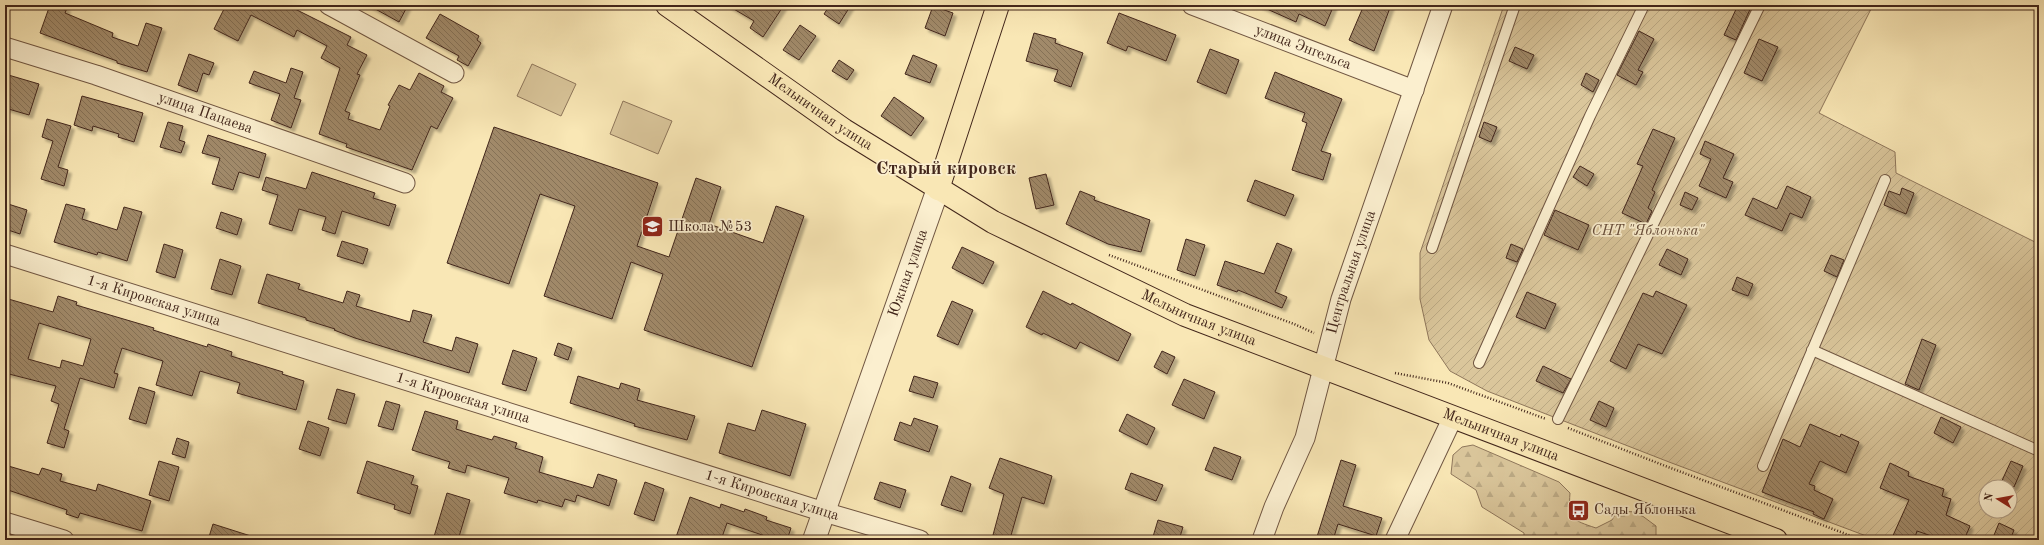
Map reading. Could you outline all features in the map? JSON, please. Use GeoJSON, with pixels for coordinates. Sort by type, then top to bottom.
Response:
{"type":"FeatureCollection","features":[{"type":"Feature","properties":{"kind":"main road","name":"Мельничная улица"},"geometry":{"type":"LineString","coordinates":[[667,5],[844,130],[993,222],[1185,315],[1776,540]]}},
{"type":"Feature","properties":{"kind":"main road","name":"Южная улица"},"geometry":{"type":"LineString","coordinates":[[938,189],[998,5]]}},
{"type":"Feature","properties":{"kind":"street"},"geometry":{"type":"LineString","coordinates":[[329,5],[454,73]]}},
{"type":"Feature","properties":{"kind":"street","name":"улица Энгельса"},"geometry":{"type":"LineString","coordinates":[[1192,5],[1414,90]]}},
{"type":"Feature","properties":{"kind":"street","name":"Центральная улица"},"geometry":{"type":"LineString","coordinates":[[1262,540],[1274,507],[1305,438],[1341,299],[1442,5]]}},
{"type":"Feature","properties":{"kind":"street","name":"улица Пацаева"},"geometry":{"type":"LineString","coordinates":[[5,47],[96,75],[405,184]]}},
{"type":"Feature","properties":{"kind":"street","name":"Южная улица"},"geometry":{"type":"LineString","coordinates":[[814,540],[938,189]]}},
{"type":"Feature","properties":{"kind":"street","name":"1-я Кировская улица"},"geometry":{"type":"LineString","coordinates":[[5,254],[824,512],[920,540]]}},
{"type":"Feature","properties":{"kind":"street"},"geometry":{"type":"LineString","coordinates":[[1395,540],[1453,417]]}},
{"type":"Feature","properties":{"kind":"street"},"geometry":{"type":"LineString","coordinates":[[5,522],[64,540]]}},
{"type":"Feature","properties":{"kind":"lane"},"geometry":{"type":"LineString","coordinates":[[1432,248],[1515,5]]}},
{"type":"Feature","properties":{"kind":"lane"},"geometry":{"type":"LineString","coordinates":[[1479,363],[1590,116],[1644,5]]}},
{"type":"Feature","properties":{"kind":"lane"},"geometry":{"type":"LineString","coordinates":[[1557,422],[1760,5]]}},
{"type":"Feature","properties":{"kind":"lane"},"geometry":{"type":"LineString","coordinates":[[1763,466],[1885,180]]}},
{"type":"Feature","properties":{"kind":"lane"},"geometry":{"type":"LineString","coordinates":[[1812,350],[2039,451]]}},
{"type":"Feature","properties":{"kind":"path"},"geometry":{"type":"LineString","coordinates":[[1109,255],[1294,324],[1330,343]]}},
{"type":"Feature","properties":{"kind":"path"},"geometry":{"type":"LineString","coordinates":[[1394,373],[1448,383],[1557,422],[1668,467],[1862,540]]}},
{"type":"Feature","properties":{"kind":"green space","name":"СНТ \"Яблонька\""},"geometry":{"type":"Polygon","coordinates":[[[1504,5],[1873,5],[1819,113],[1895,152],[1896,173],[2039,244],[2039,540],[1877,540],[1669,462],[1487,391],[1450,371],[1429,340],[1420,299],[1420,253],[1504,5]]]}},
{"type":"Feature","properties":{"kind":"green space"},"geometry":{"type":"Polygon","coordinates":[[[532,64],[576,84],[561,116],[517,96],[532,64]]]}},
{"type":"Feature","properties":{"kind":"green space"},"geometry":{"type":"Polygon","coordinates":[[[623,101],[672,121],[658,154],[610,134],[623,101]]]}},
{"type":"Feature","properties":{"kind":"green space"},"geometry":{"type":"Polygon","coordinates":[[[1473,445],[1559,482],[1570,493],[1570,508],[1573,517],[1582,523],[1596,528],[1612,520],[1617,511],[1637,512],[1656,526],[1656,540],[1524,540],[1524,533],[1482,507],[1476,490],[1451,474],[1453,455],[1462,447],[1473,445]]]}},
{"type":"Feature","properties":{"kind":"building"},"geometry":{"type":"Polygon","coordinates":[[[50,5],[59,5],[67,8],[65,13],[113,33],[112,37],[138,46],[146,23],[162,28],[147,72],[117,63],[117,61],[40,33],[50,5]]]}},
{"type":"Feature","properties":{"kind":"building"},"geometry":{"type":"Polygon","coordinates":[[[226,5],[287,5],[351,37],[347,45],[367,55],[357,74],[360,75],[345,111],[350,113],[348,119],[380,130],[390,106],[388,105],[399,85],[410,90],[419,73],[444,86],[441,92],[453,98],[437,129],[431,126],[412,170],[346,147],[347,144],[319,134],[340,68],[321,58],[327,46],[297,30],[294,37],[251,15],[238,41],[214,29],[226,5]]]}},
{"type":"Feature","properties":{"kind":"building"},"geometry":{"type":"Polygon","coordinates":[[[368,5],[408,5],[399,22],[368,5]]]}},
{"type":"Feature","properties":{"kind":"building"},"geometry":{"type":"Polygon","coordinates":[[[727,5],[784,5],[763,37],[750,28],[754,21],[727,5]]]}},
{"type":"Feature","properties":{"kind":"building"},"geometry":{"type":"Polygon","coordinates":[[[830,5],[851,5],[839,24],[824,14],[830,5]]]}},
{"type":"Feature","properties":{"kind":"building"},"geometry":{"type":"Polygon","coordinates":[[[1258,5],[1334,5],[1325,26],[1299,14],[1296,22],[1258,5]]]}},
{"type":"Feature","properties":{"kind":"building"},"geometry":{"type":"Polygon","coordinates":[[[1364,5],[1391,5],[1374,51],[1349,40],[1364,5]]]}},
{"type":"Feature","properties":{"kind":"building"},"geometry":{"type":"Polygon","coordinates":[[[1738,5],[1752,5],[1736,40],[1724,35],[1738,5]]]}},
{"type":"Feature","properties":{"kind":"building"},"geometry":{"type":"Polygon","coordinates":[[[933,6],[953,13],[945,36],[925,28],[933,6]]]}},
{"type":"Feature","properties":{"kind":"building"},"geometry":{"type":"Polygon","coordinates":[[[1119,13],[1176,35],[1166,61],[1128,46],[1126,51],[1107,43],[1119,13]]]}},
{"type":"Feature","properties":{"kind":"building"},"geometry":{"type":"Polygon","coordinates":[[[440,14],[479,36],[477,40],[481,43],[468,66],[457,60],[459,56],[426,38],[440,14]]]}},
{"type":"Feature","properties":{"kind":"building"},"geometry":{"type":"Polygon","coordinates":[[[800,25],[816,36],[799,60],[783,50],[800,25]]]}},
{"type":"Feature","properties":{"kind":"building"},"geometry":{"type":"Polygon","coordinates":[[[1639,31],[1654,39],[1638,70],[1643,72],[1636,85],[1617,75],[1639,31]]]}},
{"type":"Feature","properties":{"kind":"building"},"geometry":{"type":"Polygon","coordinates":[[[1034,33],[1056,39],[1055,43],[1083,53],[1071,87],[1054,81],[1058,70],[1026,61],[1034,33]]]}},
{"type":"Feature","properties":{"kind":"building"},"geometry":{"type":"Polygon","coordinates":[[[1759,39],[1778,47],[1762,81],[1744,73],[1759,39]]]}},
{"type":"Feature","properties":{"kind":"building"},"geometry":{"type":"Polygon","coordinates":[[[1515,47],[1534,55],[1527,69],[1509,61],[1515,47]]]}},
{"type":"Feature","properties":{"kind":"building"},"geometry":{"type":"Polygon","coordinates":[[[1210,49],[1239,60],[1226,94],[1197,82],[1210,49]]]}},
{"type":"Feature","properties":{"kind":"building"},"geometry":{"type":"Polygon","coordinates":[[[189,54],[214,63],[209,75],[203,73],[197,92],[178,85],[189,54]]]}},
{"type":"Feature","properties":{"kind":"building"},"geometry":{"type":"Polygon","coordinates":[[[913,55],[937,65],[930,83],[905,74],[913,55]]]}},
{"type":"Feature","properties":{"kind":"building"},"geometry":{"type":"Polygon","coordinates":[[[839,60],[854,70],[847,80],[832,71],[839,60]]]}},
{"type":"Feature","properties":{"kind":"building"},"geometry":{"type":"Polygon","coordinates":[[[291,68],[303,72],[294,98],[301,100],[291,128],[271,120],[280,94],[249,83],[254,71],[286,83],[291,68]]]}},
{"type":"Feature","properties":{"kind":"building"},"geometry":{"type":"Polygon","coordinates":[[[1275,72],[1342,99],[1321,151],[1331,154],[1323,180],[1292,170],[1307,123],[1302,121],[1305,113],[1265,98],[1275,72]]]}},
{"type":"Feature","properties":{"kind":"building"},"geometry":{"type":"Polygon","coordinates":[[[1586,73],[1599,80],[1593,92],[1581,85],[1586,73]]]}},
{"type":"Feature","properties":{"kind":"building"},"geometry":{"type":"Polygon","coordinates":[[[5,74],[39,84],[29,115],[5,108],[5,74]]]}},
{"type":"Feature","properties":{"kind":"building"},"geometry":{"type":"Polygon","coordinates":[[[82,96],[143,113],[134,142],[118,137],[119,134],[93,126],[92,131],[74,125],[82,96]]]}},
{"type":"Feature","properties":{"kind":"building"},"geometry":{"type":"Polygon","coordinates":[[[894,97],[924,118],[911,136],[881,116],[894,97]]]}},
{"type":"Feature","properties":{"kind":"building"},"geometry":{"type":"Polygon","coordinates":[[[47,119],[71,126],[58,167],[68,170],[64,186],[41,179],[53,141],[42,137],[47,119]]]}},
{"type":"Feature","properties":{"kind":"building"},"geometry":{"type":"Polygon","coordinates":[[[168,122],[183,126],[179,140],[185,142],[181,153],[160,147],[168,122]]]}},
{"type":"Feature","properties":{"kind":"building"},"geometry":{"type":"Polygon","coordinates":[[[1484,122],[1497,127],[1491,142],[1479,137],[1484,122]]]}},
{"type":"Feature","properties":{"kind":"building"},"geometry":{"type":"Polygon","coordinates":[[[494,127],[658,183],[637,246],[669,257],[696,178],[721,187],[709,224],[763,243],[776,206],[804,216],[752,367],[644,330],[663,274],[631,262],[612,319],[544,296],[575,206],[540,194],[509,284],[447,263],[494,127]]]}},
{"type":"Feature","properties":{"kind":"building"},"geometry":{"type":"Polygon","coordinates":[[[1653,129],[1675,138],[1652,190],[1655,192],[1648,208],[1652,211],[1646,224],[1622,213],[1643,166],[1637,164],[1653,129]]]}},
{"type":"Feature","properties":{"kind":"building"},"geometry":{"type":"Polygon","coordinates":[[[208,135],[266,154],[259,178],[239,172],[233,190],[212,184],[220,158],[202,153],[208,135]]]}},
{"type":"Feature","properties":{"kind":"building"},"geometry":{"type":"Polygon","coordinates":[[[1705,141],[1734,154],[1723,178],[1733,182],[1726,198],[1699,186],[1711,159],[1700,154],[1705,141]]]}},
{"type":"Feature","properties":{"kind":"building"},"geometry":{"type":"Polygon","coordinates":[[[1580,166],[1594,174],[1587,186],[1573,177],[1580,166]]]}},
{"type":"Feature","properties":{"kind":"building"},"geometry":{"type":"Polygon","coordinates":[[[312,172],[375,193],[373,198],[396,205],[389,226],[342,211],[335,234],[322,230],[326,217],[299,209],[292,231],[269,224],[278,195],[262,190],[266,177],[306,189],[312,172]]]}},
{"type":"Feature","properties":{"kind":"building"},"geometry":{"type":"Polygon","coordinates":[[[1046,174],[1054,205],[1036,209],[1029,178],[1046,174]]]}},
{"type":"Feature","properties":{"kind":"building"},"geometry":{"type":"Polygon","coordinates":[[[1255,180],[1294,195],[1285,216],[1247,201],[1255,180]]]}},
{"type":"Feature","properties":{"kind":"building"},"geometry":{"type":"Polygon","coordinates":[[[1787,186],[1811,197],[1802,218],[1790,213],[1782,231],[1745,215],[1753,198],[1777,209],[1787,186]]]}},
{"type":"Feature","properties":{"kind":"building"},"geometry":{"type":"Polygon","coordinates":[[[1902,188],[1914,193],[1906,214],[1884,205],[1889,191],[1900,195],[1902,188]]]}},
{"type":"Feature","properties":{"kind":"building"},"geometry":{"type":"Polygon","coordinates":[[[1080,191],[1095,197],[1094,200],[1150,220],[1141,252],[1108,244],[1066,224],[1080,191]]]}},
{"type":"Feature","properties":{"kind":"building"},"geometry":{"type":"Polygon","coordinates":[[[1685,192],[1698,198],[1692,210],[1680,205],[1685,192]]]}},
{"type":"Feature","properties":{"kind":"building"},"geometry":{"type":"Polygon","coordinates":[[[5,203],[27,210],[20,234],[5,229],[5,203]]]}},
{"type":"Feature","properties":{"kind":"building"},"geometry":{"type":"Polygon","coordinates":[[[66,204],[85,209],[82,219],[117,230],[124,207],[142,212],[127,261],[98,252],[97,255],[54,242],[66,204]]]}},
{"type":"Feature","properties":{"kind":"building"},"geometry":{"type":"Polygon","coordinates":[[[1555,210],[1589,225],[1578,250],[1544,235],[1555,210]]]}},
{"type":"Feature","properties":{"kind":"building"},"geometry":{"type":"Polygon","coordinates":[[[221,212],[242,219],[237,235],[216,228],[221,212]]]}},
{"type":"Feature","properties":{"kind":"building"},"geometry":{"type":"Polygon","coordinates":[[[1186,239],[1205,245],[1195,276],[1177,270],[1186,239]]]}},
{"type":"Feature","properties":{"kind":"building"},"geometry":{"type":"Polygon","coordinates":[[[342,241],[368,249],[363,264],[337,256],[342,241]]]}},
{"type":"Feature","properties":{"kind":"building"},"geometry":{"type":"Polygon","coordinates":[[[1277,243],[1292,249],[1275,292],[1287,297],[1282,308],[1238,290],[1237,292],[1217,285],[1225,261],[1264,274],[1277,243]]]}},
{"type":"Feature","properties":{"kind":"building"},"geometry":{"type":"Polygon","coordinates":[[[164,244],[183,250],[175,278],[156,272],[164,244]]]}},
{"type":"Feature","properties":{"kind":"building"},"geometry":{"type":"Polygon","coordinates":[[[1511,244],[1523,249],[1517,262],[1506,258],[1511,244]]]}},
{"type":"Feature","properties":{"kind":"building"},"geometry":{"type":"Polygon","coordinates":[[[962,247],[994,262],[983,284],[952,268],[962,247]]]}},
{"type":"Feature","properties":{"kind":"building"},"geometry":{"type":"Polygon","coordinates":[[[1667,249],[1688,259],[1681,275],[1659,265],[1667,249]]]}},
{"type":"Feature","properties":{"kind":"building"},"geometry":{"type":"Polygon","coordinates":[[[1831,255],[1844,260],[1837,277],[1824,271],[1831,255]]]}},
{"type":"Feature","properties":{"kind":"building"},"geometry":{"type":"Polygon","coordinates":[[[220,259],[241,266],[232,295],[211,289],[220,259]]]}},
{"type":"Feature","properties":{"kind":"building"},"geometry":{"type":"Polygon","coordinates":[[[267,274],[300,284],[298,289],[343,303],[347,291],[360,295],[356,306],[410,322],[413,310],[432,315],[423,342],[452,351],[456,337],[478,344],[469,373],[355,338],[334,330],[335,329],[306,320],[306,318],[258,303],[267,274]]]}},
{"type":"Feature","properties":{"kind":"building"},"geometry":{"type":"Polygon","coordinates":[[[1737,277],[1753,284],[1748,296],[1732,290],[1737,277]]]}},
{"type":"Feature","properties":{"kind":"building"},"geometry":{"type":"Polygon","coordinates":[[[1043,291],[1071,305],[1072,303],[1131,334],[1118,361],[1080,342],[1076,349],[1043,333],[1042,335],[1026,327],[1043,291]]]}},
{"type":"Feature","properties":{"kind":"building"},"geometry":{"type":"Polygon","coordinates":[[[1656,291],[1687,305],[1662,354],[1638,344],[1626,369],[1610,361],[1643,293],[1653,297],[1656,291]]]}},
{"type":"Feature","properties":{"kind":"building"},"geometry":{"type":"Polygon","coordinates":[[[1527,292],[1556,304],[1545,329],[1516,317],[1527,292]]]}},
{"type":"Feature","properties":{"kind":"building"},"geometry":{"type":"Polygon","coordinates":[[[58,296],[77,302],[76,305],[154,328],[153,330],[207,347],[208,344],[232,352],[231,356],[283,372],[282,374],[304,381],[296,410],[237,393],[240,383],[200,371],[192,396],[156,385],[163,361],[122,348],[114,373],[118,374],[114,388],[80,378],[64,429],[69,431],[64,448],[47,443],[59,404],[51,401],[56,386],[5,373],[5,361],[9,348],[5,348],[5,298],[53,312],[58,296]],[[39,323],[28,359],[60,368],[62,360],[83,366],[91,339],[39,323]]]}},
{"type":"Feature","properties":{"kind":"building"},"geometry":{"type":"Polygon","coordinates":[[[952,301],[973,310],[958,345],[937,336],[952,301]]]}},
{"type":"Feature","properties":{"kind":"building"},"geometry":{"type":"Polygon","coordinates":[[[1922,339],[1936,345],[1919,390],[1905,384],[1922,339]]]}},
{"type":"Feature","properties":{"kind":"building"},"geometry":{"type":"Polygon","coordinates":[[[558,343],[572,348],[568,360],[554,355],[558,343]]]}},
{"type":"Feature","properties":{"kind":"building"},"geometry":{"type":"Polygon","coordinates":[[[513,350],[537,358],[526,391],[502,384],[513,350]]]}},
{"type":"Feature","properties":{"kind":"building"},"geometry":{"type":"Polygon","coordinates":[[[1162,351],[1175,357],[1167,374],[1154,367],[1162,351]]]}},
{"type":"Feature","properties":{"kind":"building"},"geometry":{"type":"Polygon","coordinates":[[[1543,366],[1571,379],[1563,393],[1536,381],[1543,366]]]}},
{"type":"Feature","properties":{"kind":"building"},"geometry":{"type":"Polygon","coordinates":[[[578,376],[619,389],[621,383],[640,389],[637,400],[695,416],[687,440],[634,426],[635,424],[570,403],[578,376]]]}},
{"type":"Feature","properties":{"kind":"building"},"geometry":{"type":"Polygon","coordinates":[[[914,376],[938,383],[933,398],[909,391],[914,376]]]}},
{"type":"Feature","properties":{"kind":"building"},"geometry":{"type":"Polygon","coordinates":[[[1184,379],[1215,392],[1204,419],[1172,405],[1184,379]]]}},
{"type":"Feature","properties":{"kind":"building"},"geometry":{"type":"Polygon","coordinates":[[[139,387],[155,392],[146,424],[129,419],[139,387]]]}},
{"type":"Feature","properties":{"kind":"building"},"geometry":{"type":"Polygon","coordinates":[[[337,389],[355,394],[346,424],[328,419],[337,389]]]}},
{"type":"Feature","properties":{"kind":"building"},"geometry":{"type":"Polygon","coordinates":[[[386,401],[400,405],[393,430],[378,426],[386,401]]]}},
{"type":"Feature","properties":{"kind":"building"},"geometry":{"type":"Polygon","coordinates":[[[1599,401],[1614,408],[1606,427],[1590,420],[1599,401]]]}},
{"type":"Feature","properties":{"kind":"building"},"geometry":{"type":"Polygon","coordinates":[[[762,410],[806,424],[790,476],[719,453],[728,423],[755,431],[762,410]]]}},
{"type":"Feature","properties":{"kind":"building"},"geometry":{"type":"Polygon","coordinates":[[[425,411],[458,421],[456,429],[492,440],[494,436],[517,443],[515,448],[543,457],[539,472],[593,488],[598,474],[617,480],[609,506],[577,495],[575,502],[565,499],[562,507],[538,500],[537,503],[504,493],[509,478],[467,465],[465,473],[448,468],[450,462],[412,450],[425,411]]]}},
{"type":"Feature","properties":{"kind":"building"},"geometry":{"type":"Polygon","coordinates":[[[1127,414],[1155,428],[1147,445],[1119,431],[1127,414]]]}},
{"type":"Feature","properties":{"kind":"building"},"geometry":{"type":"Polygon","coordinates":[[[1941,417],[1961,427],[1953,443],[1934,433],[1941,417]]]}},
{"type":"Feature","properties":{"kind":"building"},"geometry":{"type":"Polygon","coordinates":[[[914,418],[938,426],[929,452],[894,440],[900,422],[911,426],[914,418]]]}},
{"type":"Feature","properties":{"kind":"building"},"geometry":{"type":"Polygon","coordinates":[[[308,421],[329,428],[320,456],[299,449],[308,421]]]}},
{"type":"Feature","properties":{"kind":"building"},"geometry":{"type":"Polygon","coordinates":[[[1810,424],[1840,437],[1841,434],[1859,442],[1846,473],[1820,461],[1809,484],[1815,486],[1814,490],[1833,499],[1824,519],[1813,514],[1814,512],[1762,492],[1783,439],[1800,447],[1810,424]]]}},
{"type":"Feature","properties":{"kind":"building"},"geometry":{"type":"Polygon","coordinates":[[[177,438],[189,442],[185,458],[172,454],[177,438]]]}},
{"type":"Feature","properties":{"kind":"building"},"geometry":{"type":"Polygon","coordinates":[[[1214,447],[1241,457],[1232,480],[1205,470],[1214,447]]]}},
{"type":"Feature","properties":{"kind":"building"},"geometry":{"type":"Polygon","coordinates":[[[1000,458],[1052,476],[1044,504],[1022,497],[1010,539],[993,535],[1004,494],[989,488],[1000,458]]]}},
{"type":"Feature","properties":{"kind":"building"},"geometry":{"type":"Polygon","coordinates":[[[1341,460],[1356,465],[1343,506],[1382,518],[1376,536],[1338,524],[1333,540],[1316,540],[1341,460]]]}},
{"type":"Feature","properties":{"kind":"building"},"geometry":{"type":"Polygon","coordinates":[[[159,461],[179,467],[169,501],[149,495],[159,461]]]}},
{"type":"Feature","properties":{"kind":"building"},"geometry":{"type":"Polygon","coordinates":[[[367,461],[414,476],[411,484],[418,486],[410,514],[394,509],[395,505],[357,493],[367,461]]]}},
{"type":"Feature","properties":{"kind":"building"},"geometry":{"type":"Polygon","coordinates":[[[2011,461],[2023,466],[2017,479],[2003,479],[2011,461]]]}},
{"type":"Feature","properties":{"kind":"building"},"geometry":{"type":"Polygon","coordinates":[[[1890,463],[1909,472],[1908,476],[1944,489],[1942,496],[1951,499],[1946,515],[1970,526],[1964,540],[1943,540],[1917,531],[1914,540],[1891,540],[1909,500],[1880,488],[1890,463]]]}},
{"type":"Feature","properties":{"kind":"building"},"geometry":{"type":"Polygon","coordinates":[[[5,465],[39,475],[42,468],[62,474],[60,481],[96,491],[98,484],[151,501],[142,531],[80,513],[78,518],[66,514],[67,510],[5,489],[5,465]]]}},
{"type":"Feature","properties":{"kind":"building"},"geometry":{"type":"Polygon","coordinates":[[[1131,473],[1163,485],[1156,501],[1125,489],[1131,473]]]}},
{"type":"Feature","properties":{"kind":"building"},"geometry":{"type":"Polygon","coordinates":[[[951,476],[971,484],[962,512],[941,505],[951,476]]]}},
{"type":"Feature","properties":{"kind":"building"},"geometry":{"type":"Polygon","coordinates":[[[645,482],[664,489],[654,521],[634,514],[645,482]]]}},
{"type":"Feature","properties":{"kind":"building"},"geometry":{"type":"Polygon","coordinates":[[[880,482],[906,490],[900,508],[874,499],[880,482]]]}},
{"type":"Feature","properties":{"kind":"building"},"geometry":{"type":"Polygon","coordinates":[[[447,493],[470,500],[458,540],[433,540],[447,493]]]}},
{"type":"Feature","properties":{"kind":"building"},"geometry":{"type":"Polygon","coordinates":[[[690,497],[720,508],[721,504],[744,512],[745,509],[767,517],[766,520],[791,528],[787,540],[767,540],[768,537],[727,523],[721,540],[675,540],[690,497]]]}},
{"type":"Feature","properties":{"kind":"building"},"geometry":{"type":"Polygon","coordinates":[[[1158,520],[1183,527],[1179,540],[1152,540],[1158,520]]]}},
{"type":"Feature","properties":{"kind":"building"},"geometry":{"type":"Polygon","coordinates":[[[1999,523],[2014,530],[2010,540],[1992,540],[1999,523]]]}},
{"type":"Feature","properties":{"kind":"building"},"geometry":{"type":"Polygon","coordinates":[[[213,524],[254,537],[253,540],[208,540],[213,524]]]}},
{"type":"Feature","properties":{"kind":"place","name":"Школа №53"},"geometry":{"type":"Point","coordinates":[653,227]}},
{"type":"Feature","properties":{"kind":"place","name":"Сады Яблонька"},"geometry":{"type":"Point","coordinates":[1578,510]}},
{"type":"Feature","properties":{"kind":"district","name":"Старый кировск"},"geometry":{"type":"Point","coordinates":[946,169]}}]}
